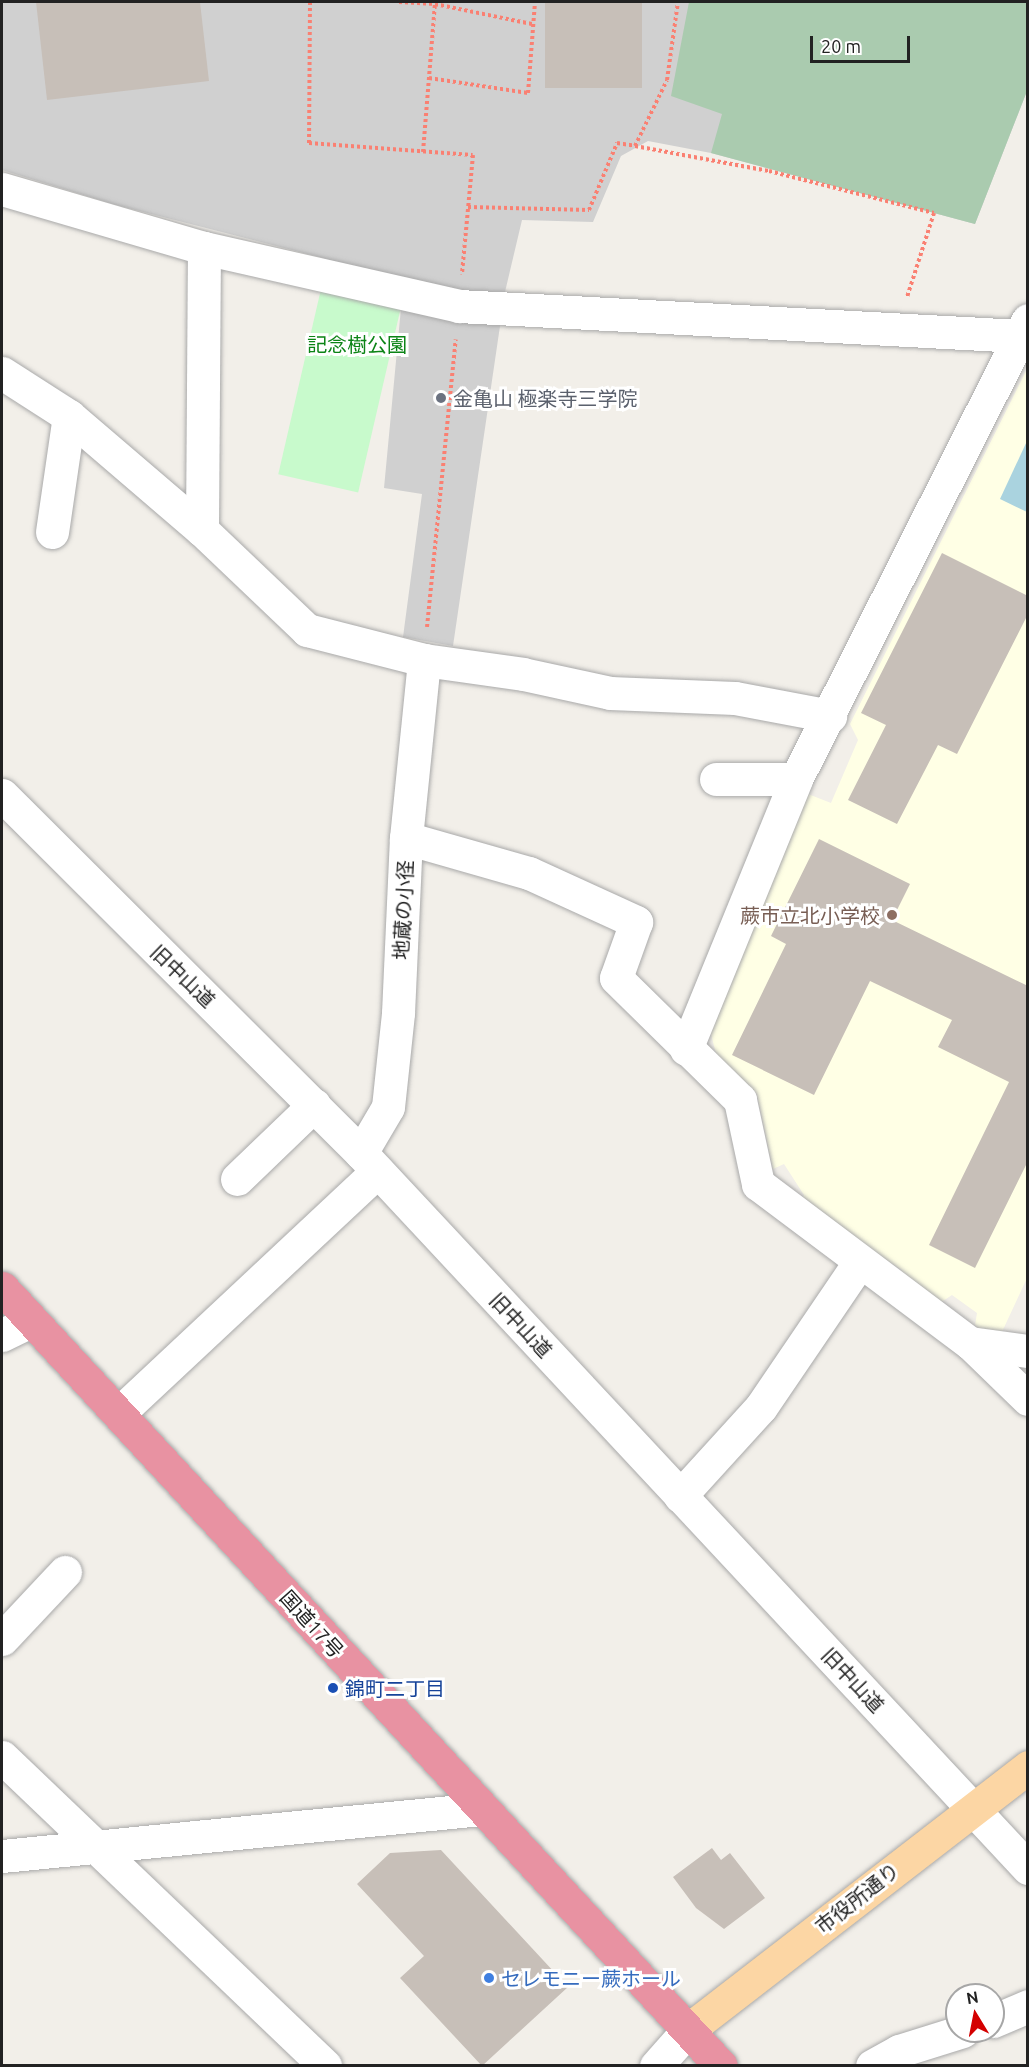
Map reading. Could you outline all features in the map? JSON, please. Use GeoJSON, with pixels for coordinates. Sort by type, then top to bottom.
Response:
{"type":"FeatureCollection","features":[{"type":"Feature","properties":{"kind":"highway","name":"国道17号"},"geometry":{"type":"LineString","coordinates":[[2,1288],[721,2066]]}},
{"type":"Feature","properties":{"kind":"main road","name":"市役所通り"},"geometry":{"type":"LineString","coordinates":[[688,2030],[1028,1767]]}},
{"type":"Feature","properties":{"kind":"street"},"geometry":{"type":"LineString","coordinates":[[2,189],[204,248],[459,306],[1024,328],[830,716],[796,779],[686,1049]]}},
{"type":"Feature","properties":{"kind":"street"},"geometry":{"type":"LineString","coordinates":[[202,530],[204,248]]}},
{"type":"Feature","properties":{"kind":"street"},"geometry":{"type":"LineString","coordinates":[[2,373],[69,416],[202,530],[307,630],[424,660],[523,674],[610,693],[735,698],[830,716]]}},
{"type":"Feature","properties":{"kind":"street"},"geometry":{"type":"LineString","coordinates":[[52,532],[69,416]]}},
{"type":"Feature","properties":{"kind":"street","name":"地蔵の小径"},"geometry":{"type":"LineString","coordinates":[[119,1413],[370,1162],[388,1107],[398,1013],[406,838],[424,660]]}},
{"type":"Feature","properties":{"kind":"street"},"geometry":{"type":"LineString","coordinates":[[717,779],[796,779]]}},
{"type":"Feature","properties":{"kind":"street","name":"旧中山道"},"geometry":{"type":"LineString","coordinates":[[2,795],[370,1162],[1028,1868]]}},
{"type":"Feature","properties":{"kind":"street"},"geometry":{"type":"LineString","coordinates":[[406,838],[529,873],[636,922],[616,978],[740,1100],[758,1184],[859,1263],[970,1343],[1028,1399]]}},
{"type":"Feature","properties":{"kind":"street"},"geometry":{"type":"LineString","coordinates":[[237,1179],[314,1105]]}},
{"type":"Feature","properties":{"kind":"street"},"geometry":{"type":"LineString","coordinates":[[680,1496],[761,1407],[859,1263]]}},
{"type":"Feature","properties":{"kind":"street"},"geometry":{"type":"LineString","coordinates":[[2,1335],[31,1321]]}},
{"type":"Feature","properties":{"kind":"street"},"geometry":{"type":"LineString","coordinates":[[970,1343],[1028,1351]]}},
{"type":"Feature","properties":{"kind":"street"},"geometry":{"type":"LineString","coordinates":[[2,1639],[65,1572]]}},
{"type":"Feature","properties":{"kind":"street"},"geometry":{"type":"LineString","coordinates":[[2,1757],[326,2066]]}},
{"type":"Feature","properties":{"kind":"street"},"geometry":{"type":"LineString","coordinates":[[2,1856],[482,1809]]}},
{"type":"Feature","properties":{"kind":"street"},"geometry":{"type":"LineString","coordinates":[[1005,2016],[1028,2006]]}},
{"type":"Feature","properties":{"kind":"street"},"geometry":{"type":"LineString","coordinates":[[656,2066],[688,2030]]}},
{"type":"Feature","properties":{"kind":"street"},"geometry":{"type":"LineString","coordinates":[[872,2066],[898,2051],[945,2037]]}},
{"type":"Feature","properties":{"kind":"path"},"geometry":{"type":"LineString","coordinates":[[399,2],[435,4],[532,24]]}},
{"type":"Feature","properties":{"kind":"path"},"geometry":{"type":"LineString","coordinates":[[429,78],[528,93],[535,2]]}},
{"type":"Feature","properties":{"kind":"path"},"geometry":{"type":"LineString","coordinates":[[635,146],[668,80],[678,2]]}},
{"type":"Feature","properties":{"kind":"path"},"geometry":{"type":"LineString","coordinates":[[423,152],[435,4]]}},
{"type":"Feature","properties":{"kind":"path"},"geometry":{"type":"LineString","coordinates":[[468,207],[589,210],[617,143],[769,171],[934,213],[906,300]]}},
{"type":"Feature","properties":{"kind":"shaded area","name":"金亀山 極楽寺三学院"},"geometry":{"type":"Polygon","coordinates":[[[2,2],[1027,2],[1027,91],[975,224],[711,153],[648,141],[621,156],[593,222],[522,220],[505,292],[453,646],[403,637],[422,494],[384,488],[401,308],[323,258],[116,205],[2,170],[2,2]]]}},
{"type":"Feature","properties":{"kind":"shaded area"},"geometry":{"type":"Polygon","coordinates":[[[689,2],[1027,2],[1027,91],[975,224],[711,153],[722,114],[671,96],[689,2]]]}},
{"type":"Feature","properties":{"kind":"shaded area","name":"蕨市立北小学校"},"geometry":{"type":"Polygon","coordinates":[[[1027,369],[1028,1276],[1001,1334],[985,1334],[975,1325],[977,1313],[952,1295],[940,1303],[899,1275],[902,1270],[799,1205],[804,1195],[784,1164],[773,1169],[757,1094],[716,1054],[709,1026],[808,794],[831,803],[858,740],[850,724],[1027,369]]]}},
{"type":"Feature","properties":{"kind":"green space","name":"記念樹公園"},"geometry":{"type":"Polygon","coordinates":[[[321,289],[401,307],[358,493],[278,474],[321,289]]]}},
{"type":"Feature","properties":{"kind":"water"},"geometry":{"type":"Polygon","coordinates":[[[1027,441],[1027,512],[1000,499],[1027,441]]]}},
{"type":"Feature","properties":{"kind":"building"},"geometry":{"type":"Polygon","coordinates":[[[36,2],[200,2],[209,81],[47,100],[36,2]]]}},
{"type":"Feature","properties":{"kind":"building"},"geometry":{"type":"Polygon","coordinates":[[[545,2],[642,2],[642,88],[545,88],[545,2]]]}},
{"type":"Feature","properties":{"kind":"building"},"geometry":{"type":"Polygon","coordinates":[[[942,553],[1028,596],[1028,614],[957,754],[938,745],[897,824],[848,800],[886,725],[861,713],[942,553]]]}},
{"type":"Feature","properties":{"kind":"building"},"geometry":{"type":"Polygon","coordinates":[[[819,839],[910,884],[892,920],[1028,986],[1028,1161],[975,1268],[929,1245],[1009,1082],[938,1047],[952,1020],[870,981],[814,1095],[732,1055],[786,944],[771,936],[819,839]]]}},
{"type":"Feature","properties":{"kind":"building"},"geometry":{"type":"Polygon","coordinates":[[[712,1848],[721,1860],[730,1853],[765,1898],[724,1929],[696,1908],[673,1877],[712,1848]]]}},
{"type":"Feature","properties":{"kind":"building"},"geometry":{"type":"Polygon","coordinates":[[[441,1850],[568,1987],[482,2066],[400,1978],[424,1956],[357,1884],[390,1853],[441,1850]]]}},
{"type":"Feature","properties":{"kind":"place","name":"金亀山 極楽寺三学院"},"geometry":{"type":"Point","coordinates":[441,398]}},
{"type":"Feature","properties":{"kind":"place","name":"蕨市立北小学校"},"geometry":{"type":"Point","coordinates":[892,915]}},
{"type":"Feature","properties":{"kind":"place","name":"錦町二丁目"},"geometry":{"type":"Point","coordinates":[333,1688]}},
{"type":"Feature","properties":{"kind":"place","name":"セレモニー蕨ホール"},"geometry":{"type":"Point","coordinates":[489,1978]}}]}
